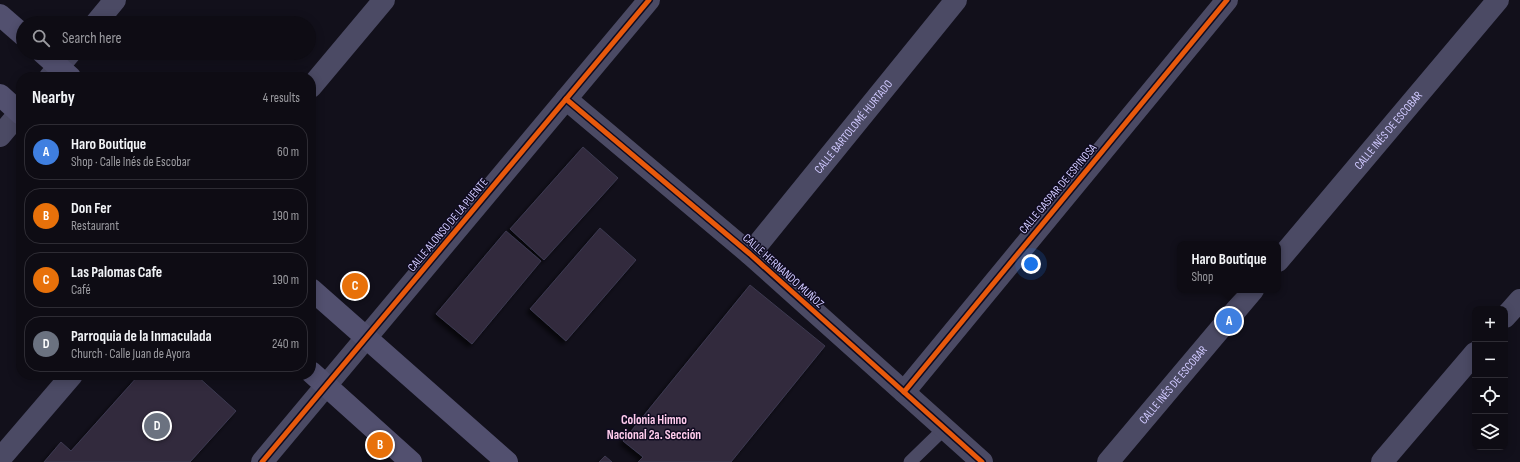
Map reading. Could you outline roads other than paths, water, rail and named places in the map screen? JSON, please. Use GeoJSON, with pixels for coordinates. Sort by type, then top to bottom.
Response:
{"type":"FeatureCollection","features":[{"type":"Feature","properties":{"kind":"street"},"geometry":{"type":"LineString","coordinates":[[102,16],[115,0]]}},
{"type":"Feature","properties":{"kind":"street"},"geometry":{"type":"LineString","coordinates":[[316,81],[384,0]]}},
{"type":"Feature","properties":{"kind":"street","name":"CALLE BARTOLOMÉ HURTADO"},"geometry":{"type":"LineString","coordinates":[[750,254],[956,0]]}},
{"type":"Feature","properties":{"kind":"street","name":"CALLE GASPAR DE ESPINOSA"},"geometry":{"type":"LineString","coordinates":[[904,392],[1227,0]]}},
{"type":"Feature","properties":{"kind":"street","name":"CALLE INÉS DE ESCOBAR"},"geometry":{"type":"LineString","coordinates":[[1281,257],[1498,0]]}},
{"type":"Feature","properties":{"kind":"street","name":"CALLE ALONSO DE LA PUENTE"},"geometry":{"type":"LineString","coordinates":[[262,462],[318,379],[366,338],[566,99],[644,2]]}},
{"type":"Feature","properties":{"kind":"street"},"geometry":{"type":"LineString","coordinates":[[0,15],[16,29]]}},
{"type":"Feature","properties":{"kind":"street"},"geometry":{"type":"LineString","coordinates":[[0,95],[16,108]]}},
{"type":"Feature","properties":{"kind":"street","name":"CALLE HERNANDO MUÑOZ"},"geometry":{"type":"LineString","coordinates":[[566,99],[750,254],[982,462]]}},
{"type":"Feature","properties":{"kind":"street"},"geometry":{"type":"LineString","coordinates":[[0,136],[16,118]]}},
{"type":"Feature","properties":{"kind":"street"},"geometry":{"type":"LineString","coordinates":[[316,293],[507,462]]}},
{"type":"Feature","properties":{"kind":"street","name":"CALLE INÉS DE ESCOBAR"},"geometry":{"type":"LineString","coordinates":[[1108,462],[1250,293]]}},
{"type":"Feature","properties":{"kind":"street"},"geometry":{"type":"LineString","coordinates":[[1508,314],[1520,300]]}},
{"type":"Feature","properties":{"kind":"street"},"geometry":{"type":"LineString","coordinates":[[1382,462],[1472,357]]}},
{"type":"Feature","properties":{"kind":"street"},"geometry":{"type":"LineString","coordinates":[[318,379],[411,462]]}},
{"type":"Feature","properties":{"kind":"street"},"geometry":{"type":"LineString","coordinates":[[0,459],[68,380]]}},
{"type":"Feature","properties":{"kind":"lane"},"geometry":{"type":"LineString","coordinates":[[910,462],[944,429]]}},
{"type":"Feature","properties":{"kind":"place","name":"Las Palomas Cafe"},"geometry":{"type":"Point","coordinates":[355,286]}},
{"type":"Feature","properties":{"kind":"place","name":"Haro Boutique"},"geometry":{"type":"Point","coordinates":[1229,321]}},
{"type":"Feature","properties":{"kind":"place","name":"Parroquia de la Inmaculada"},"geometry":{"type":"Point","coordinates":[157,426]}},
{"type":"Feature","properties":{"kind":"place","name":"Don Fer"},"geometry":{"type":"Point","coordinates":[380,445]}},
{"type":"Feature","properties":{"kind":"district","name":"Colonia Himno Nacional 2a. Sección"},"geometry":{"type":"Point","coordinates":[654,428]}}]}
